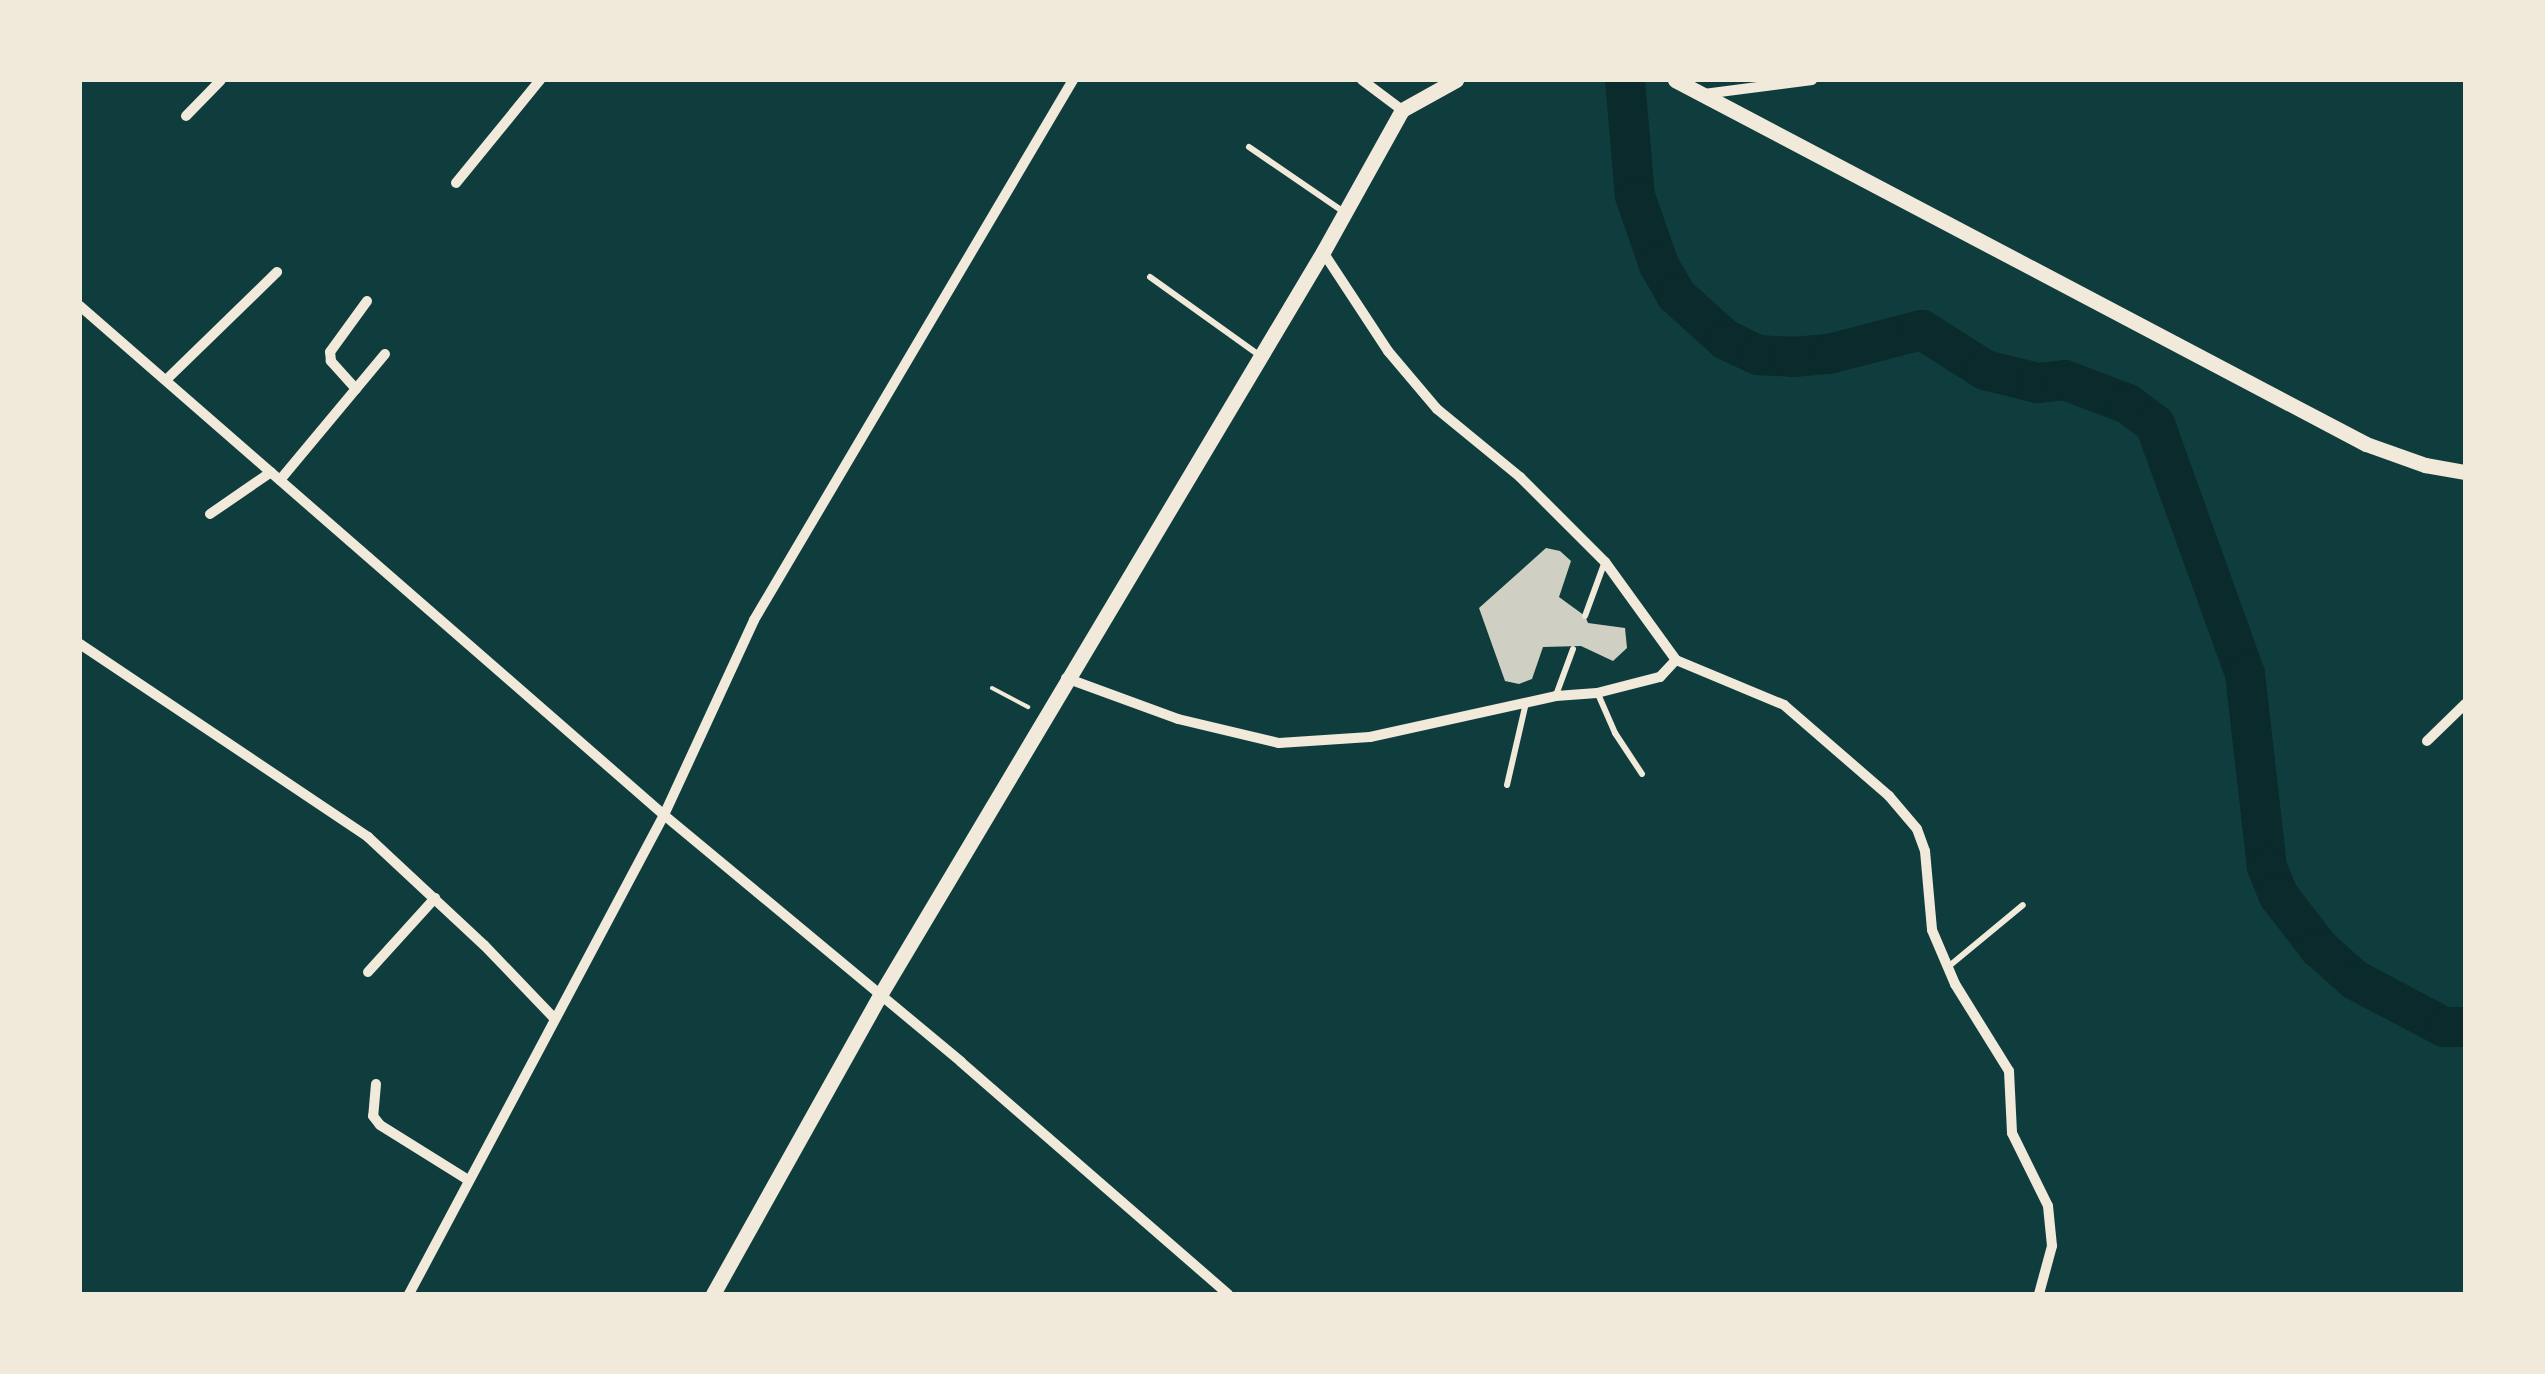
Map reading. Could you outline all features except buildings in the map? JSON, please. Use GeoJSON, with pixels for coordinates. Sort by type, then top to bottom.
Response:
{"type":"FeatureCollection","features":[{"type":"Feature","properties":{"kind":"street"},"geometry":{"type":"LineString","coordinates":[[186,116],[221,80]]}},
{"type":"Feature","properties":{"kind":"street"},"geometry":{"type":"LineString","coordinates":[[456,184],[540,80]]}},
{"type":"Feature","properties":{"kind":"street"},"geometry":{"type":"LineString","coordinates":[[410,1294],[553,1017],[664,815],[754,620],[1072,80]]}},
{"type":"Feature","properties":{"kind":"street"},"geometry":{"type":"LineString","coordinates":[[1362,80],[1402,110]]}},
{"type":"Feature","properties":{"kind":"street"},"geometry":{"type":"LineString","coordinates":[[714,1294],[880,995],[1323,252],[1402,110],[1456,80]]}},
{"type":"Feature","properties":{"kind":"street"},"geometry":{"type":"LineString","coordinates":[[1675,80],[2366,444],[2425,465],[2465,472]]}},
{"type":"Feature","properties":{"kind":"street"},"geometry":{"type":"LineString","coordinates":[[1702,94],[1812,80]]}},
{"type":"Feature","properties":{"kind":"street"},"geometry":{"type":"LineString","coordinates":[[1323,252],[1388,350],[1436,409],[1520,477],[1605,562],[1671,647],[1676,660],[1784,705],[1889,796],[1917,830],[1925,851],[1932,930],[1947,968],[2008,1071],[2012,1133],[2048,1206],[2052,1246],[2040,1294]]}},
{"type":"Feature","properties":{"kind":"street"},"geometry":{"type":"LineString","coordinates":[[166,380],[277,272]]}},
{"type":"Feature","properties":{"kind":"street"},"geometry":{"type":"LineString","coordinates":[[356,390],[331,361],[330,352],[367,301]]}},
{"type":"Feature","properties":{"kind":"street"},"geometry":{"type":"LineString","coordinates":[[80,323],[84,309],[664,815],[1228,1294]]}},
{"type":"Feature","properties":{"kind":"street"},"geometry":{"type":"LineString","coordinates":[[210,514],[276,476],[385,354]]}},
{"type":"Feature","properties":{"kind":"street"},"geometry":{"type":"LineString","coordinates":[[80,644],[368,837],[435,898],[553,1017]]}},
{"type":"Feature","properties":{"kind":"street"},"geometry":{"type":"LineString","coordinates":[[1066,678],[1178,719],[1279,743],[1370,736],[1556,696],[1597,692],[1660,677],[1676,660]]}},
{"type":"Feature","properties":{"kind":"street"},"geometry":{"type":"LineString","coordinates":[[2427,741],[2465,704]]}},
{"type":"Feature","properties":{"kind":"street"},"geometry":{"type":"LineString","coordinates":[[368,972],[435,898]]}},
{"type":"Feature","properties":{"kind":"street"},"geometry":{"type":"LineString","coordinates":[[376,1084],[374,1116],[380,1125],[468,1180]]}},
{"type":"Feature","properties":{"kind":"lane"},"geometry":{"type":"LineString","coordinates":[[1249,146],[1345,212]]}},
{"type":"Feature","properties":{"kind":"lane"},"geometry":{"type":"LineString","coordinates":[[1150,277],[1260,356]]}},
{"type":"Feature","properties":{"kind":"lane"},"geometry":{"type":"LineString","coordinates":[[1586,616],[1605,562]]}},
{"type":"Feature","properties":{"kind":"lane"},"geometry":{"type":"LineString","coordinates":[[1556,696],[1573,649]]}},
{"type":"Feature","properties":{"kind":"lane"},"geometry":{"type":"LineString","coordinates":[[1597,692],[1615,733],[1642,774]]}},
{"type":"Feature","properties":{"kind":"lane"},"geometry":{"type":"LineString","coordinates":[[1507,785],[1526,702]]}},
{"type":"Feature","properties":{"kind":"lane"},"geometry":{"type":"LineString","coordinates":[[1947,968],[2022,905]]}},
{"type":"Feature","properties":{"kind":"path"},"geometry":{"type":"LineString","coordinates":[[992,688],[1045,717]]}},
{"type":"Feature","properties":{"kind":"waterway"},"geometry":{"type":"LineString","coordinates":[[1625,80],[1635,196],[1659,265],[1676,295],[1726,340],[1758,355],[1793,357],[1829,354],[1922,330],[1985,370],[2037,383],[2065,380],[2128,404],[2155,424],[2245,674],[2267,867],[2279,896],[2319,948],[2355,980],[2444,1027],[2465,1027]]}}]}
